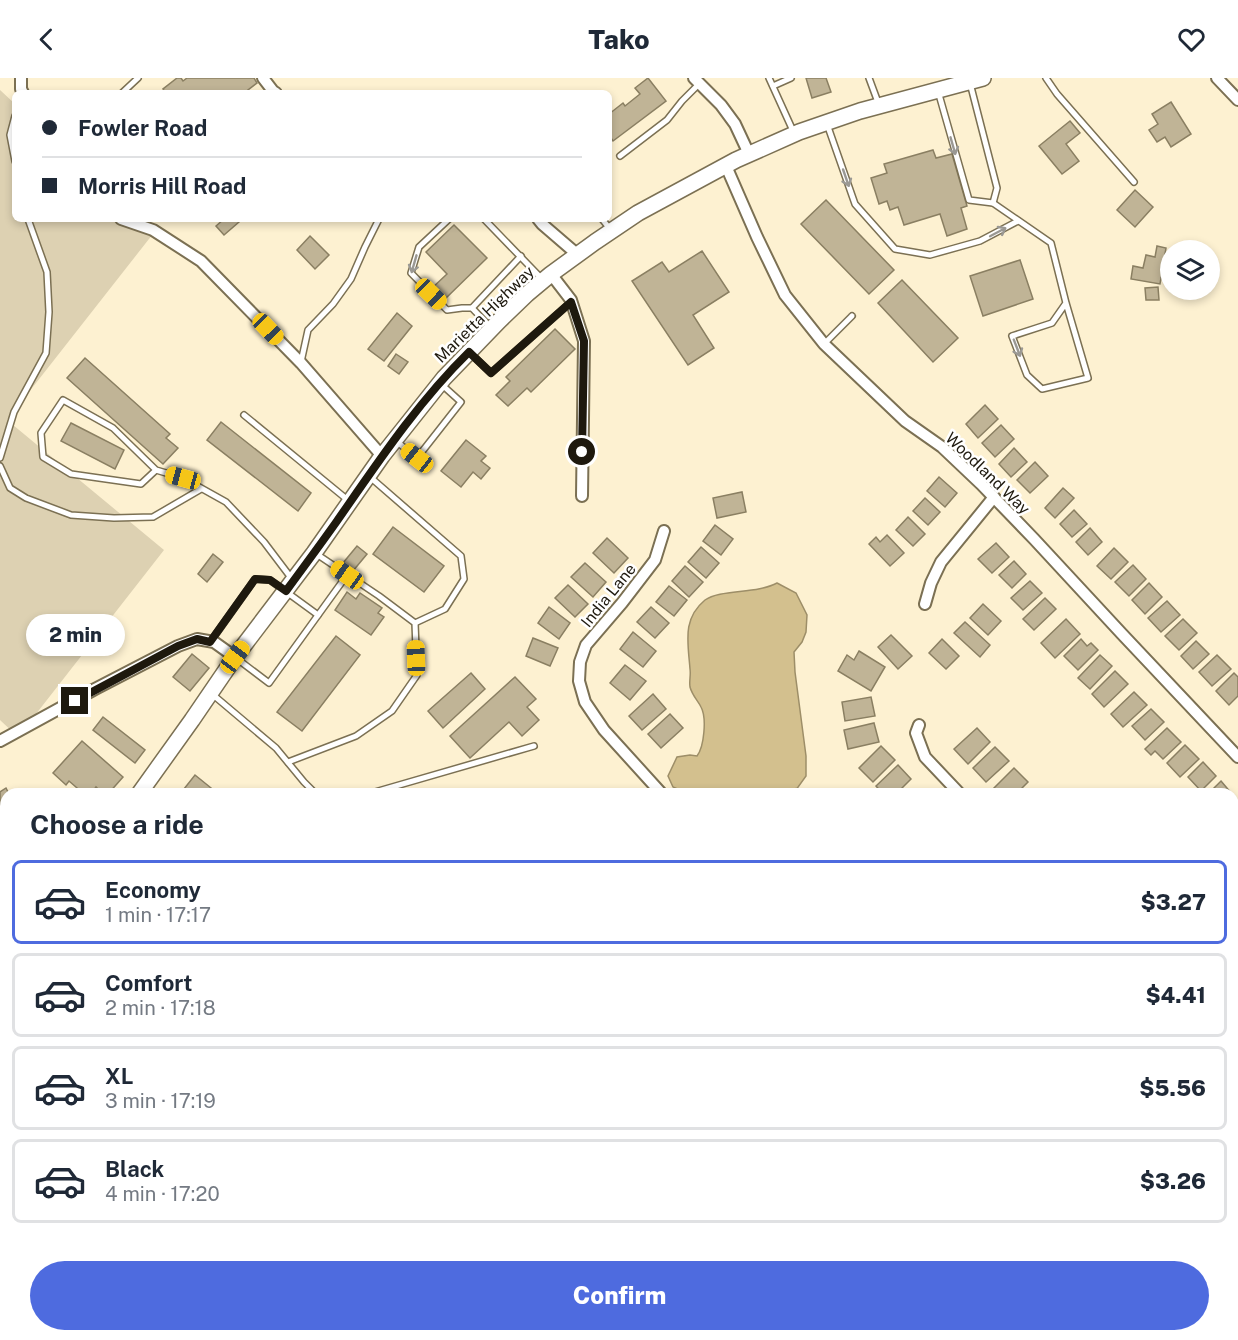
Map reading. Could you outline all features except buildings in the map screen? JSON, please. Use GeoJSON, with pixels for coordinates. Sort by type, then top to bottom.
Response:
{"type":"FeatureCollection","features":[{"type":"Feature","properties":{"kind":"main road","name":"Marietta Highway"},"geometry":{"type":"LineString","coordinates":[[143,788],[235,657],[315,553],[382,456],[440,383],[527,294],[578,255],[607,225],[638,213],[749,154],[795,134],[879,105],[976,80]]}},
{"type":"Feature","properties":{"kind":"street"},"geometry":{"type":"LineString","coordinates":[[1217,78],[1238,100]]}},
{"type":"Feature","properties":{"kind":"street"},"geometry":{"type":"LineString","coordinates":[[697,81],[721,105],[735,124],[749,154]]}},
{"type":"Feature","properties":{"kind":"street","name":"Woodland Way"},"geometry":{"type":"LineString","coordinates":[[726,166],[785,295],[824,344],[905,421],[942,447],[994,497],[1238,757]]}},
{"type":"Feature","properties":{"kind":"street"},"geometry":{"type":"LineString","coordinates":[[130,222],[153,230],[201,261],[301,363],[382,456]]}},
{"type":"Feature","properties":{"kind":"street"},"geometry":{"type":"LineString","coordinates":[[540,222],[578,255]]}},
{"type":"Feature","properties":{"kind":"street"},"geometry":{"type":"LineString","coordinates":[[547,277],[571,302],[584,341],[582,496]]}},
{"type":"Feature","properties":{"kind":"street"},"geometry":{"type":"LineString","coordinates":[[925,604],[931,583],[941,562],[994,497]]}},
{"type":"Feature","properties":{"kind":"street","name":"India Lane"},"geometry":{"type":"LineString","coordinates":[[657,788],[604,730],[585,702],[579,681],[580,662],[586,645],[655,560],[664,531]]}},
{"type":"Feature","properties":{"kind":"street"},"geometry":{"type":"LineString","coordinates":[[0,741],[178,646],[197,639],[214,642],[235,657]]}},
{"type":"Feature","properties":{"kind":"street"},"geometry":{"type":"LineString","coordinates":[[919,725],[916,733],[925,757],[954,788]]}},
{"type":"Feature","properties":{"kind":"lane"},"geometry":{"type":"LineString","coordinates":[[125,90],[138,78]]}},
{"type":"Feature","properties":{"kind":"lane"},"geometry":{"type":"LineString","coordinates":[[769,78],[795,134]]}},
{"type":"Feature","properties":{"kind":"lane"},"geometry":{"type":"LineString","coordinates":[[773,86],[791,78]]}},
{"type":"Feature","properties":{"kind":"lane"},"geometry":{"type":"LineString","coordinates":[[869,78],[879,105]]}},
{"type":"Feature","properties":{"kind":"lane"},"geometry":{"type":"LineString","coordinates":[[1046,78],[1057,94],[1134,182]]}},
{"type":"Feature","properties":{"kind":"lane"},"geometry":{"type":"LineString","coordinates":[[976,80],[997,188],[993,203]]}},
{"type":"Feature","properties":{"kind":"lane"},"geometry":{"type":"LineString","coordinates":[[620,156],[667,120],[697,81]]}},
{"type":"Feature","properties":{"kind":"lane"},"geometry":{"type":"LineString","coordinates":[[937,90],[969,200],[993,203],[1051,243],[1066,303],[1089,378],[1042,389],[1027,375],[1012,336],[1052,323],[1066,303]]}},
{"type":"Feature","properties":{"kind":"lane"},"geometry":{"type":"LineString","coordinates":[[827,123],[855,204],[895,249],[930,255],[980,241],[1018,221]]}},
{"type":"Feature","properties":{"kind":"lane"},"geometry":{"type":"LineString","coordinates":[[12,127],[10,135],[12,145]]}},
{"type":"Feature","properties":{"kind":"lane"},"geometry":{"type":"LineString","coordinates":[[0,458],[14,412],[46,352],[49,312],[48,272],[29,222]]}},
{"type":"Feature","properties":{"kind":"lane"},"geometry":{"type":"LineString","coordinates":[[301,363],[308,330],[333,304],[351,279],[377,222]]}},
{"type":"Feature","properties":{"kind":"lane"},"geometry":{"type":"LineString","coordinates":[[446,222],[419,247],[411,273],[447,310],[472,308],[521,256]]}},
{"type":"Feature","properties":{"kind":"lane"},"geometry":{"type":"LineString","coordinates":[[487,222],[521,256],[547,277]]}},
{"type":"Feature","properties":{"kind":"lane"},"geometry":{"type":"LineString","coordinates":[[469,352],[491,373],[571,302]]}},
{"type":"Feature","properties":{"kind":"lane"},"geometry":{"type":"LineString","coordinates":[[472,308],[491,329]]}},
{"type":"Feature","properties":{"kind":"lane"},"geometry":{"type":"LineString","coordinates":[[824,344],[852,316]]}},
{"type":"Feature","properties":{"kind":"lane"},"geometry":{"type":"LineString","coordinates":[[394,440],[417,458],[461,402],[440,383]]}},
{"type":"Feature","properties":{"kind":"lane"},"geometry":{"type":"LineString","coordinates":[[156,470],[141,484],[71,474],[43,457],[41,433],[63,400],[113,428],[156,470],[183,478],[226,502],[264,542],[289,586],[318,615]]}},
{"type":"Feature","properties":{"kind":"lane"},"geometry":{"type":"LineString","coordinates":[[244,415],[350,502]]}},
{"type":"Feature","properties":{"kind":"lane"},"geometry":{"type":"LineString","coordinates":[[0,466],[10,488],[26,498],[71,515],[114,518],[153,516],[201,489]]}},
{"type":"Feature","properties":{"kind":"lane"},"geometry":{"type":"LineString","coordinates":[[368,476],[461,556],[465,579],[445,609],[415,623]]}},
{"type":"Feature","properties":{"kind":"lane"},"geometry":{"type":"LineString","coordinates":[[315,553],[415,623]]}},
{"type":"Feature","properties":{"kind":"lane"},"geometry":{"type":"LineString","coordinates":[[235,657],[269,683],[347,575]]}},
{"type":"Feature","properties":{"kind":"lane"},"geometry":{"type":"LineString","coordinates":[[210,642],[255,579],[270,580],[289,586]]}},
{"type":"Feature","properties":{"kind":"lane"},"geometry":{"type":"LineString","coordinates":[[288,762],[356,736],[392,711],[417,675],[415,623]]}},
{"type":"Feature","properties":{"kind":"lane"},"geometry":{"type":"LineString","coordinates":[[211,693],[276,748],[311,788]]}},
{"type":"Feature","properties":{"kind":"lane"},"geometry":{"type":"LineString","coordinates":[[389,788],[534,746]]}},
{"type":"Feature","properties":{"kind":"shaded area"},"geometry":{"type":"Polygon","coordinates":[[[0,90],[12,101],[12,222],[147,222],[156,230],[7,420],[164,550],[18,737],[0,720],[0,90]]]}},
{"type":"Feature","properties":{"kind":"shaded area"},"geometry":{"type":"Polygon","coordinates":[[[777,583],[796,593],[807,615],[806,632],[794,652],[806,756],[806,776],[797,788],[673,787],[668,776],[677,757],[697,756],[704,732],[703,712],[690,685],[688,632],[693,615],[705,600],[712,597],[777,583]]]}},
{"type":"Feature","properties":{"kind":"route"},"geometry":{"type":"LineString","coordinates":[[75,701],[178,646],[197,639],[210,642],[255,579],[270,580],[286,591],[382,456],[457,364],[469,352],[491,373],[571,302],[584,341],[582,452]]}}]}
